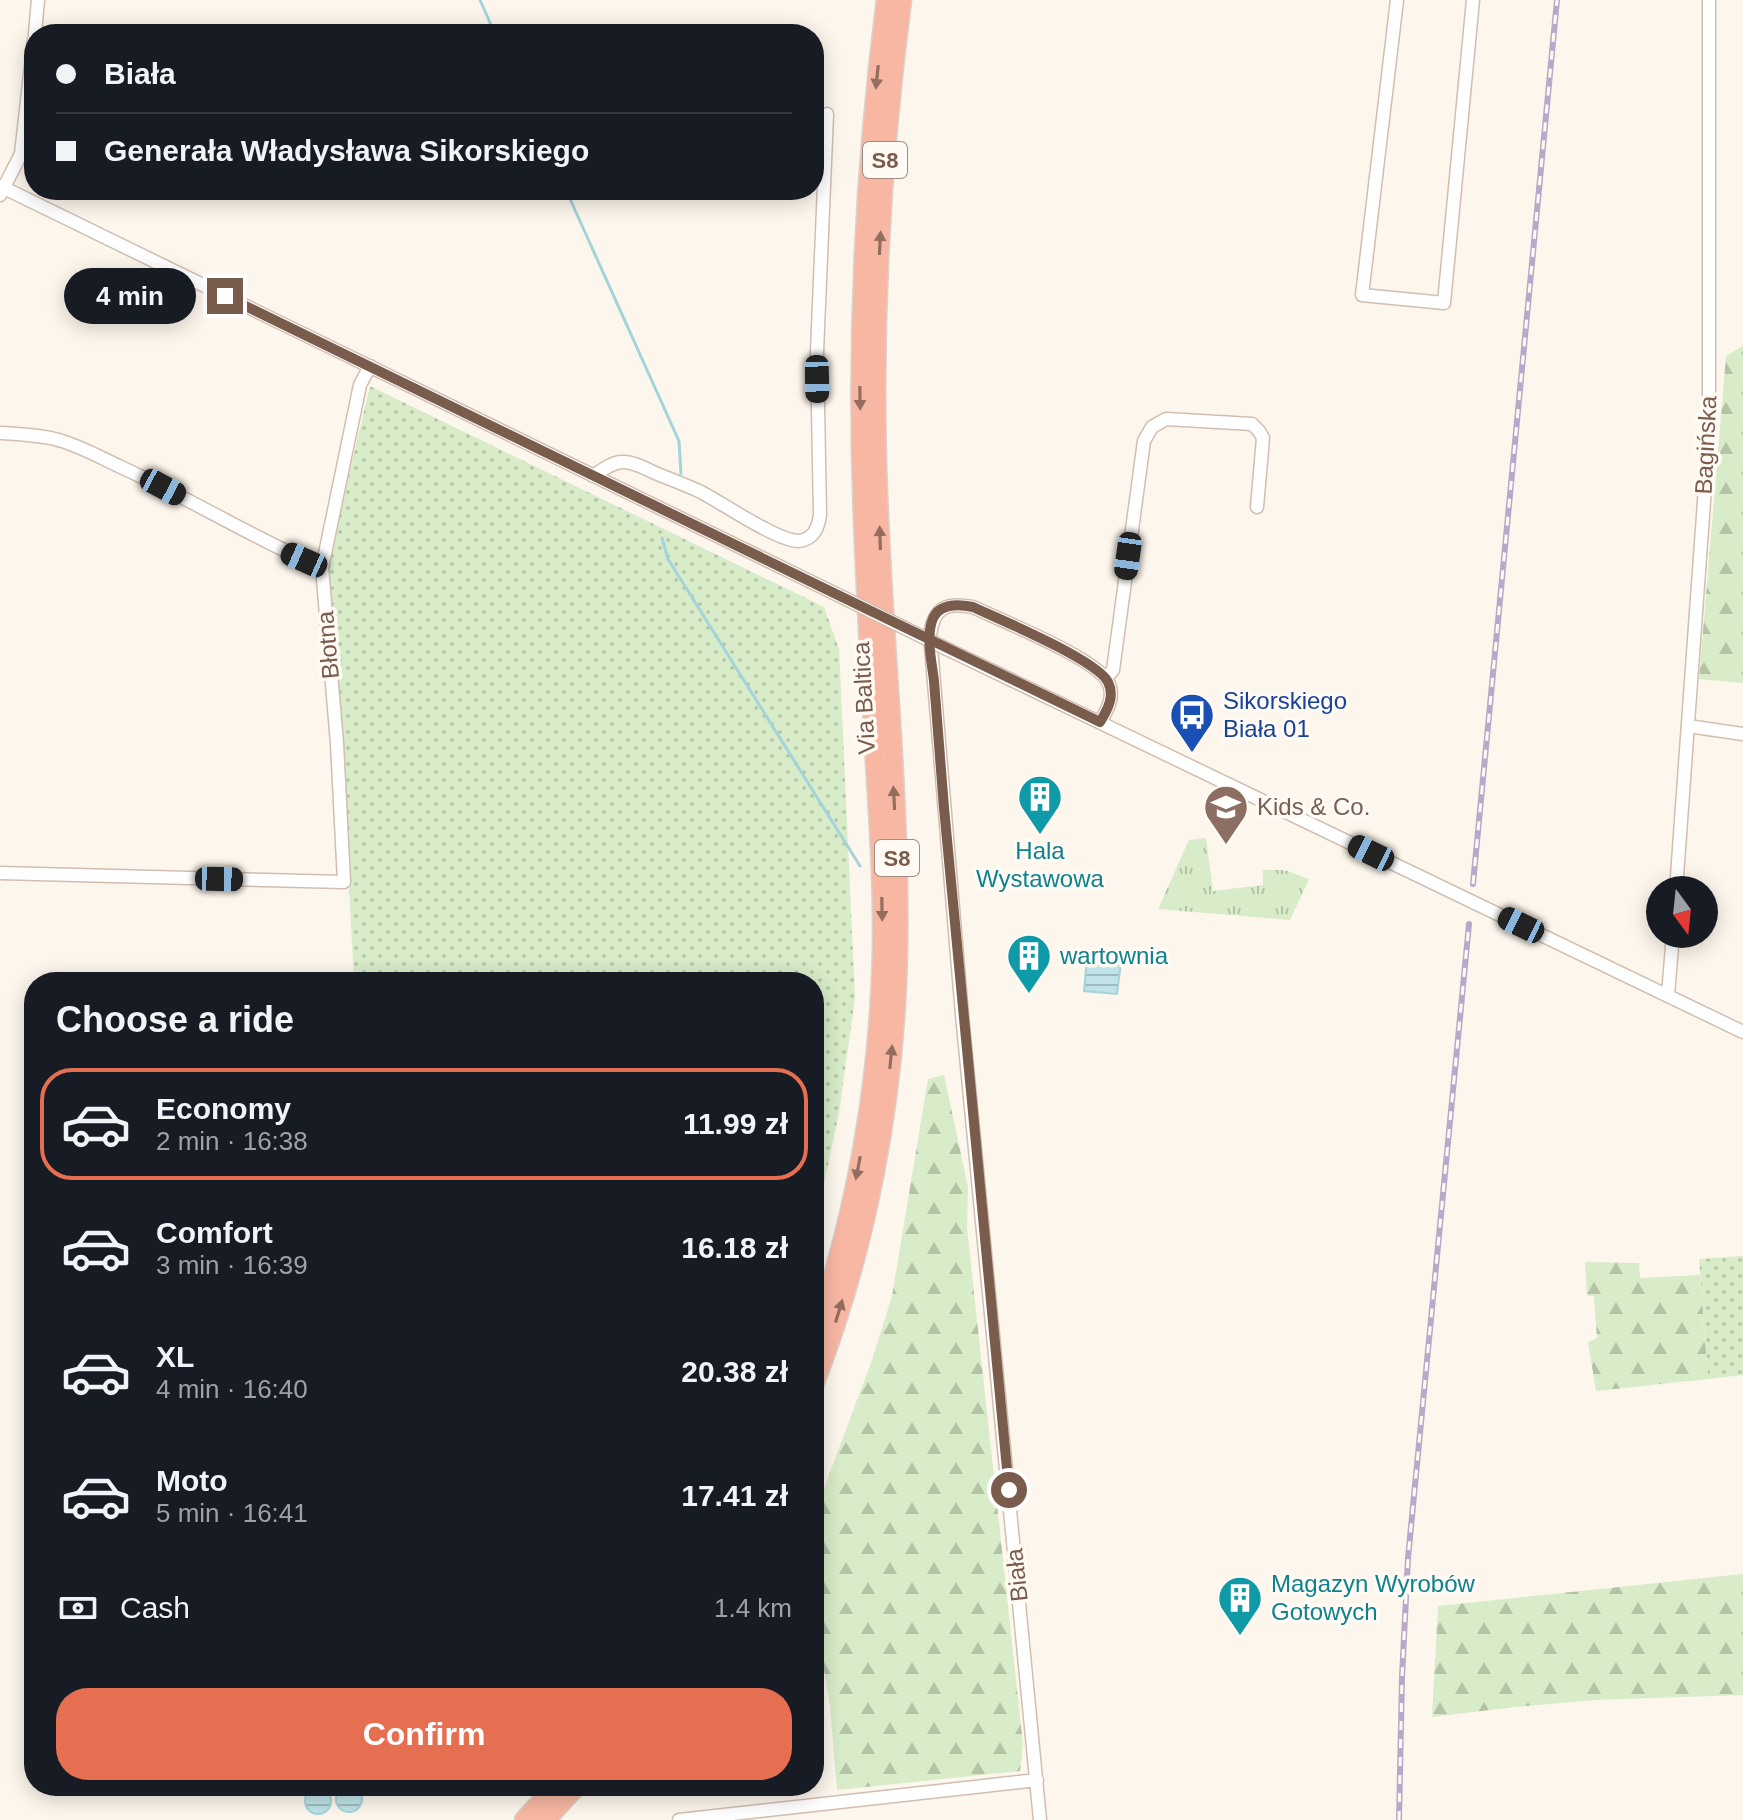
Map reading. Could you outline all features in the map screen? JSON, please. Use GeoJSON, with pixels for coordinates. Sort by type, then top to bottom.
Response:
{"type":"FeatureCollection","features":[{"type":"Feature","properties":{"kind":"highway","name":"Via Baltica"},"geometry":{"type":"LineString","coordinates":[[824,1303],[858,1171],[872,1081],[880,991],[881,866],[864,560],[860,361],[870,142],[886,0]]}},
{"type":"Feature","properties":{"kind":"highway","name":"Via Baltica"},"geometry":{"type":"LineString","coordinates":[[824,1355],[846,1288],[869,1199],[886,1098],[895,1009],[897,862],[881,573],[876,365],[884,174],[902,0]]}},
{"type":"Feature","properties":{"kind":"highway"},"geometry":{"type":"LineString","coordinates":[[524,1820],[546,1796]]}},
{"type":"Feature","properties":{"kind":"highway"},"geometry":{"type":"LineString","coordinates":[[546,1820],[568,1796]]}},
{"type":"Feature","properties":{"kind":"street"},"geometry":{"type":"LineString","coordinates":[[35,24],[38,0]]}},
{"type":"Feature","properties":{"kind":"street"},"geometry":{"type":"LineString","coordinates":[[1397,0],[1362,295],[1444,303],[1473,0]]}},
{"type":"Feature","properties":{"kind":"street","name":"Bagińska"},"geometry":{"type":"LineString","coordinates":[[1677,876],[1709,432],[1709,0]]}},
{"type":"Feature","properties":{"kind":"street"},"geometry":{"type":"LineString","coordinates":[[824,185],[827,114]]}},
{"type":"Feature","properties":{"kind":"street"},"geometry":{"type":"LineString","coordinates":[[24,127],[21,154],[1,190],[1743,1032]]}},
{"type":"Feature","properties":{"kind":"street"},"geometry":{"type":"LineString","coordinates":[[593,476],[622,461],[701,493],[790,540],[810,538],[818,529],[817,352],[823,200]]}},
{"type":"Feature","properties":{"kind":"street","name":"Błotna"},"geometry":{"type":"LineString","coordinates":[[0,873],[344,882],[337,743],[322,568],[360,385],[370,366]]}},
{"type":"Feature","properties":{"kind":"street"},"geometry":{"type":"LineString","coordinates":[[1100,722],[1110,703],[1111,690],[1106,678],[1113,670],[1144,441],[1152,427],[1166,419],[1252,424],[1263,438],[1257,507]]}},
{"type":"Feature","properties":{"kind":"street"},"geometry":{"type":"LineString","coordinates":[[0,433],[28,434],[75,446],[322,568]]}},
{"type":"Feature","properties":{"kind":"street","name":"Biała"},"geometry":{"type":"LineString","coordinates":[[1040,1820],[962,1015],[930,635],[932,621],[938,611],[947,607],[973,607],[1067,652],[1106,678]]}},
{"type":"Feature","properties":{"kind":"street"},"geometry":{"type":"LineString","coordinates":[[1688,726],[1743,734]]}},
{"type":"Feature","properties":{"kind":"street"},"geometry":{"type":"LineString","coordinates":[[1668,995],[1672,948]]}},
{"type":"Feature","properties":{"kind":"street"},"geometry":{"type":"LineString","coordinates":[[679,1820],[1037,1780]]}},
{"type":"Feature","properties":{"kind":"green space"},"geometry":{"type":"Polygon","coordinates":[[[1743,346],[1743,683],[1699,679],[1726,356],[1743,346]]]}},
{"type":"Feature","properties":{"kind":"green space"},"geometry":{"type":"Polygon","coordinates":[[[370,386],[824,607],[839,649],[855,998],[839,1113],[824,1183],[824,972],[353,972],[340,716],[327,567],[370,386]]]}},
{"type":"Feature","properties":{"kind":"green space"},"geometry":{"type":"Polygon","coordinates":[[[1206,838],[1213,891],[1263,885],[1263,870],[1285,870],[1309,879],[1290,920],[1158,909],[1189,840],[1206,838]]]}},
{"type":"Feature","properties":{"kind":"green space"},"geometry":{"type":"Polygon","coordinates":[[[944,1075],[968,1187],[967,1228],[1023,1744],[1020,1771],[837,1790],[824,1670],[824,1488],[872,1360],[892,1296],[928,1079],[944,1075]]]}},
{"type":"Feature","properties":{"kind":"green space"},"geometry":{"type":"Polygon","coordinates":[[[1743,1256],[1743,1375],[1708,1379],[1699,1259],[1743,1256]]]}},
{"type":"Feature","properties":{"kind":"green space"},"geometry":{"type":"Polygon","coordinates":[[[1585,1262],[1639,1263],[1640,1278],[1700,1275],[1708,1379],[1596,1391],[1588,1342],[1597,1338],[1594,1296],[1587,1296],[1585,1262]]]}},
{"type":"Feature","properties":{"kind":"green space"},"geometry":{"type":"Polygon","coordinates":[[[1743,1574],[1743,1695],[1595,1700],[1432,1717],[1438,1606],[1743,1574]]]}},
{"type":"Feature","properties":{"kind":"water"},"geometry":{"type":"Polygon","coordinates":[[[1087,958],[1121,962],[1117,994],[1084,991],[1087,958]]]}},
{"type":"Feature","properties":{"kind":"water"},"geometry":{"type":"Polygon","coordinates":[[[306,1796],[330,1796],[330,1806],[323,1813],[313,1813],[306,1806],[306,1796]]]}},
{"type":"Feature","properties":{"kind":"water"},"geometry":{"type":"Polygon","coordinates":[[[337,1796],[361,1796],[361,1804],[354,1811],[344,1811],[337,1804],[337,1796]]]}},
{"type":"Feature","properties":{"kind":"waterway"},"geometry":{"type":"LineString","coordinates":[[480,0],[491,24]]}},
{"type":"Feature","properties":{"kind":"waterway"},"geometry":{"type":"LineString","coordinates":[[571,200],[679,441],[681,474]]}},
{"type":"Feature","properties":{"kind":"waterway"},"geometry":{"type":"LineString","coordinates":[[662,538],[668,559],[860,866]]}},
{"type":"Feature","properties":{"kind":"railway"},"geometry":{"type":"LineString","coordinates":[[1473,884],[1557,0]]}},
{"type":"Feature","properties":{"kind":"railway"},"geometry":{"type":"LineString","coordinates":[[1399,1820],[1408,1558],[1469,924]]}},
{"type":"Feature","properties":{"kind":"place","name":"Sikorskiego Biała 01"},"geometry":{"type":"Point","coordinates":[1192,754]}},
{"type":"Feature","properties":{"kind":"place","name":"Hala Wystawowa"},"geometry":{"type":"Point","coordinates":[1040,836]}},
{"type":"Feature","properties":{"kind":"place","name":"Kids & Co."},"geometry":{"type":"Point","coordinates":[1226,846]}},
{"type":"Feature","properties":{"kind":"place","name":"wartownia"},"geometry":{"type":"Point","coordinates":[1029,995]}},
{"type":"Feature","properties":{"kind":"place","name":"Magazyn Wyrobów Gotowych"},"geometry":{"type":"Point","coordinates":[1240,1637]}},
{"type":"Feature","properties":{"kind":"route"},"geometry":{"type":"LineString","coordinates":[[225,296],[920,636],[947,649],[1100,722],[1110,703],[1111,690],[1106,678],[1067,652],[973,607],[947,607],[938,611],[932,621],[930,635],[932,661],[937,714],[960,997],[1009,1490]]}}]}
